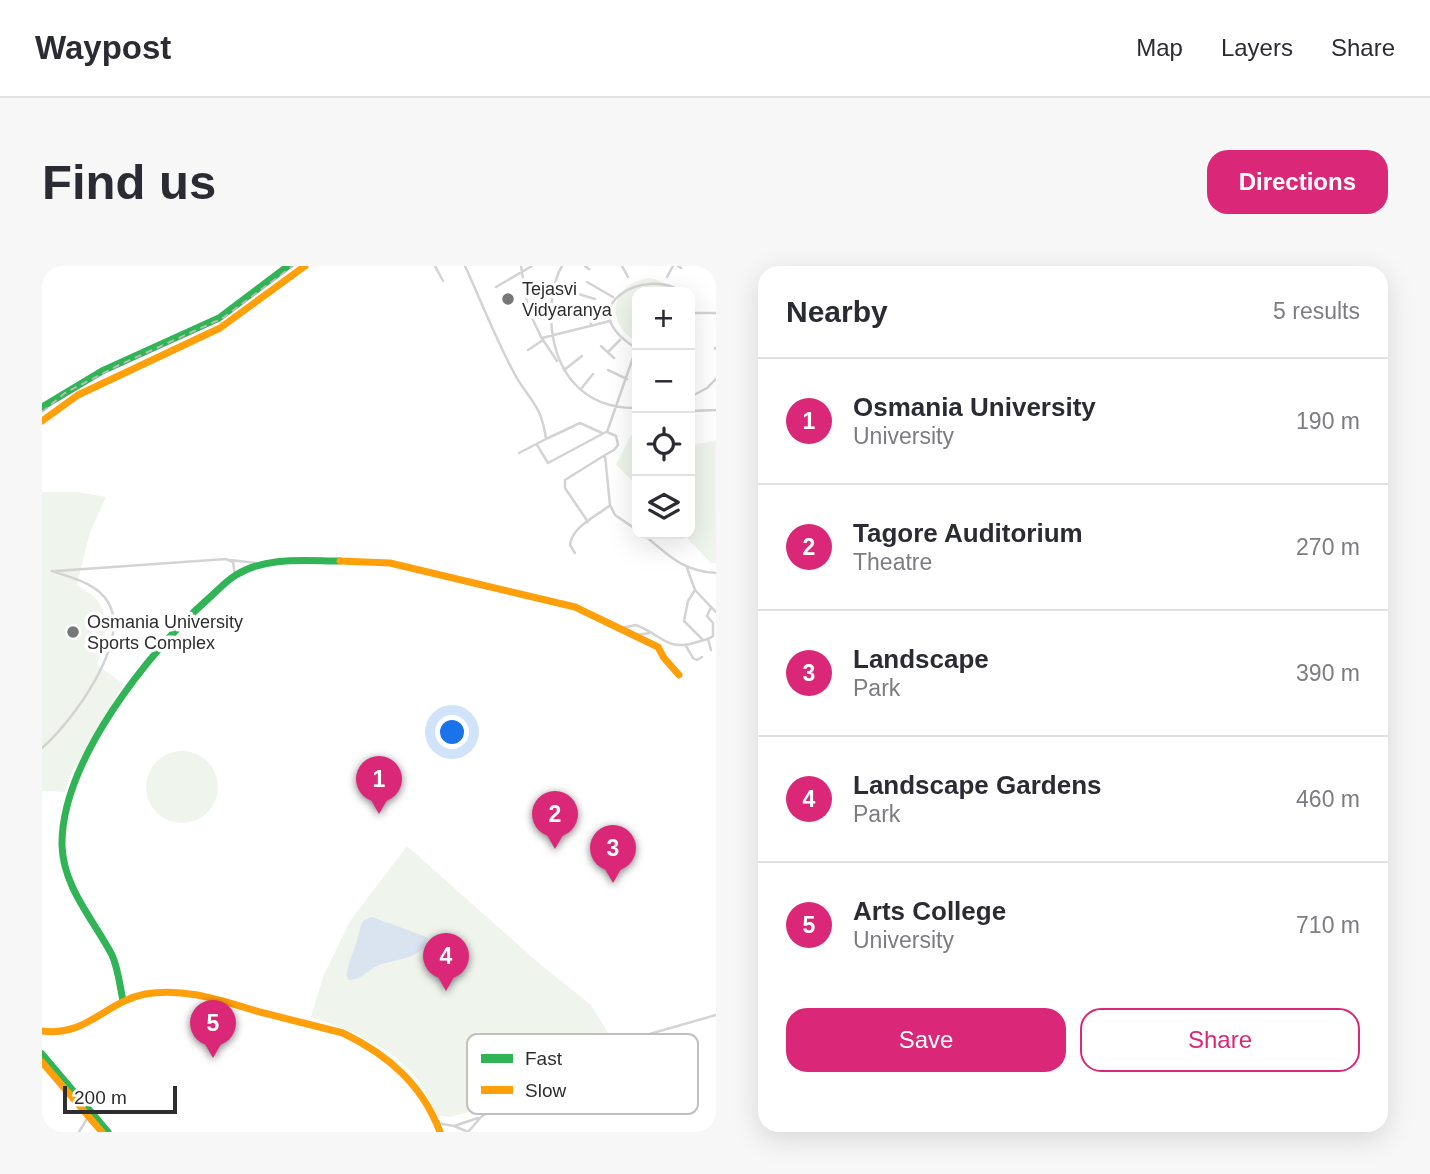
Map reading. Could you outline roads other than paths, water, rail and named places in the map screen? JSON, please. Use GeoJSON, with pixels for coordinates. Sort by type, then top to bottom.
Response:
{"type":"FeatureCollection","features":[{"type":"Feature","properties":{"kind":"main road"},"geometry":{"type":"LineString","coordinates":[[42,407],[64,391],[93,376],[212,322],[288,266]]}},
{"type":"Feature","properties":{"kind":"main road"},"geometry":{"type":"LineString","coordinates":[[42,421],[69,400],[97,385],[226,324],[305,266]]}},
{"type":"Feature","properties":{"kind":"main road"},"geometry":{"type":"LineString","coordinates":[[221,316],[226,324]]}},
{"type":"Feature","properties":{"kind":"main road"},"geometry":{"type":"LineString","coordinates":[[93,376],[97,385]]}},
{"type":"Feature","properties":{"kind":"main road"},"geometry":{"type":"LineString","coordinates":[[123,1001],[113,957],[67,876],[62,845],[67,803],[82,766],[108,718],[142,668],[192,612],[235,575],[265,564],[304,560],[390,563],[575,607],[617,629],[658,643],[664,659],[679,675]]}},
{"type":"Feature","properties":{"kind":"main road"},"geometry":{"type":"LineString","coordinates":[[42,1040],[45,1032],[63,1034],[86,1026],[123,1001],[155,993],[186,992],[343,1033],[360,1041],[399,1068],[422,1094],[440,1132]]}},
{"type":"Feature","properties":{"kind":"main road"},"geometry":{"type":"LineString","coordinates":[[42,1054],[102,1132]]}},
{"type":"Feature","properties":{"kind":"main road"},"geometry":{"type":"LineString","coordinates":[[42,1062],[89,1115],[108,1132]]}},
{"type":"Feature","properties":{"kind":"street"},"geometry":{"type":"LineString","coordinates":[[435,266],[443,281]]}},
{"type":"Feature","properties":{"kind":"street"},"geometry":{"type":"LineString","coordinates":[[466,266],[514,373],[536,404],[546,439]]}},
{"type":"Feature","properties":{"kind":"street"},"geometry":{"type":"LineString","coordinates":[[521,266],[524,271],[528,309],[543,339],[564,370],[587,395],[617,408],[632,408]]}},
{"type":"Feature","properties":{"kind":"street"},"geometry":{"type":"LineString","coordinates":[[496,287],[532,266]]}},
{"type":"Feature","properties":{"kind":"street"},"geometry":{"type":"LineString","coordinates":[[559,363],[552,334],[551,304],[562,266]]}},
{"type":"Feature","properties":{"kind":"street"},"geometry":{"type":"LineString","coordinates":[[622,266],[628,277]]}},
{"type":"Feature","properties":{"kind":"street"},"geometry":{"type":"LineString","coordinates":[[667,277],[678,267]]}},
{"type":"Feature","properties":{"kind":"street"},"geometry":{"type":"LineString","coordinates":[[622,282],[636,275]]}},
{"type":"Feature","properties":{"kind":"street"},"geometry":{"type":"LineString","coordinates":[[659,275],[667,277],[677,287]]}},
{"type":"Feature","properties":{"kind":"street"},"geometry":{"type":"LineString","coordinates":[[587,282],[613,297]]}},
{"type":"Feature","properties":{"kind":"street"},"geometry":{"type":"LineString","coordinates":[[555,287],[595,299]]}},
{"type":"Feature","properties":{"kind":"street"},"geometry":{"type":"LineString","coordinates":[[617,288],[610,303],[610,321],[621,339],[632,346]]}},
{"type":"Feature","properties":{"kind":"street"},"geometry":{"type":"LineString","coordinates":[[591,310],[591,325]]}},
{"type":"Feature","properties":{"kind":"street"},"geometry":{"type":"LineString","coordinates":[[695,313],[716,313]]}},
{"type":"Feature","properties":{"kind":"street"},"geometry":{"type":"LineString","coordinates":[[528,350],[552,334],[610,321]]}},
{"type":"Feature","properties":{"kind":"street"},"geometry":{"type":"LineString","coordinates":[[608,352],[621,339]]}},
{"type":"Feature","properties":{"kind":"street"},"geometry":{"type":"LineString","coordinates":[[601,346],[614,358]]}},
{"type":"Feature","properties":{"kind":"street"},"geometry":{"type":"LineString","coordinates":[[607,432],[637,350]]}},
{"type":"Feature","properties":{"kind":"street"},"geometry":{"type":"LineString","coordinates":[[564,370],[582,356]]}},
{"type":"Feature","properties":{"kind":"street"},"geometry":{"type":"LineString","coordinates":[[608,370],[627,379]]}},
{"type":"Feature","properties":{"kind":"street"},"geometry":{"type":"LineString","coordinates":[[580,389],[593,374]]}},
{"type":"Feature","properties":{"kind":"street"},"geometry":{"type":"LineString","coordinates":[[695,394],[715,382]]}},
{"type":"Feature","properties":{"kind":"street"},"geometry":{"type":"LineString","coordinates":[[695,411],[716,410]]}},
{"type":"Feature","properties":{"kind":"street"},"geometry":{"type":"LineString","coordinates":[[519,453],[580,423],[602,433]]}},
{"type":"Feature","properties":{"kind":"street"},"geometry":{"type":"LineString","coordinates":[[537,444],[548,463],[602,433],[616,436],[618,445],[614,450],[565,480],[565,488],[588,522]]}},
{"type":"Feature","properties":{"kind":"street"},"geometry":{"type":"LineString","coordinates":[[605,455],[610,505],[615,515],[632,527]]}},
{"type":"Feature","properties":{"kind":"street"},"geometry":{"type":"LineString","coordinates":[[575,553],[570,545],[571,537],[610,505]]}},
{"type":"Feature","properties":{"kind":"street"},"geometry":{"type":"LineString","coordinates":[[649,539],[687,568],[716,573]]}},
{"type":"Feature","properties":{"kind":"street"},"geometry":{"type":"LineString","coordinates":[[230,560],[236,568],[235,575]]}},
{"type":"Feature","properties":{"kind":"street"},"geometry":{"type":"LineString","coordinates":[[42,748],[64,725],[96,679],[112,637],[111,613],[107,600],[89,585],[52,571],[230,560],[265,564]]}},
{"type":"Feature","properties":{"kind":"street"},"geometry":{"type":"LineString","coordinates":[[687,568],[695,590],[716,612]]}},
{"type":"Feature","properties":{"kind":"street"},"geometry":{"type":"LineString","coordinates":[[695,590],[688,601],[684,621],[703,640]]}},
{"type":"Feature","properties":{"kind":"street"},"geometry":{"type":"LineString","coordinates":[[617,629],[636,625],[652,633],[658,643],[686,646],[713,636],[714,629],[707,617],[711,607]]}},
{"type":"Feature","properties":{"kind":"street"},"geometry":{"type":"LineString","coordinates":[[636,635],[652,633]]}},
{"type":"Feature","properties":{"kind":"street"},"geometry":{"type":"LineString","coordinates":[[708,639],[711,650]]}},
{"type":"Feature","properties":{"kind":"street"},"geometry":{"type":"LineString","coordinates":[[658,643],[671,646]]}},
{"type":"Feature","properties":{"kind":"street"},"geometry":{"type":"LineString","coordinates":[[686,646],[693,658],[697,660],[702,657]]}},
{"type":"Feature","properties":{"kind":"street"},"geometry":{"type":"LineString","coordinates":[[650,1034],[716,1015]]}},
{"type":"Feature","properties":{"kind":"street"},"geometry":{"type":"LineString","coordinates":[[454,1126],[486,1114]]}},
{"type":"Feature","properties":{"kind":"street"},"geometry":{"type":"LineString","coordinates":[[79,1132],[89,1115]]}},
{"type":"Feature","properties":{"kind":"street"},"geometry":{"type":"LineString","coordinates":[[437,1123],[468,1132],[481,1117]]}},
{"type":"Feature","properties":{"kind":"railway"},"geometry":{"type":"LineString","coordinates":[[42,412],[65,393],[119,365],[223,318],[293,266]]}},
{"type":"Feature","properties":{"kind":"place","name":"Tejasvi Vidyaranya"},"geometry":{"type":"Point","coordinates":[508,299]}},
{"type":"Feature","properties":{"kind":"place","name":"Osmania University Sports Complex"},"geometry":{"type":"Point","coordinates":[73,632]}},
{"type":"Feature","properties":{"kind":"place","name":"Osmania University"},"geometry":{"type":"Point","coordinates":[379,814]}},
{"type":"Feature","properties":{"kind":"place","name":"Tagore Auditorium"},"geometry":{"type":"Point","coordinates":[555,849]}},
{"type":"Feature","properties":{"kind":"place","name":"Landscape"},"geometry":{"type":"Point","coordinates":[613,883]}},
{"type":"Feature","properties":{"kind":"place","name":"Landscape Gardens"},"geometry":{"type":"Point","coordinates":[446,991]}},
{"type":"Feature","properties":{"kind":"place","name":"Arts College"},"geometry":{"type":"Point","coordinates":[213,1058]}}]}
